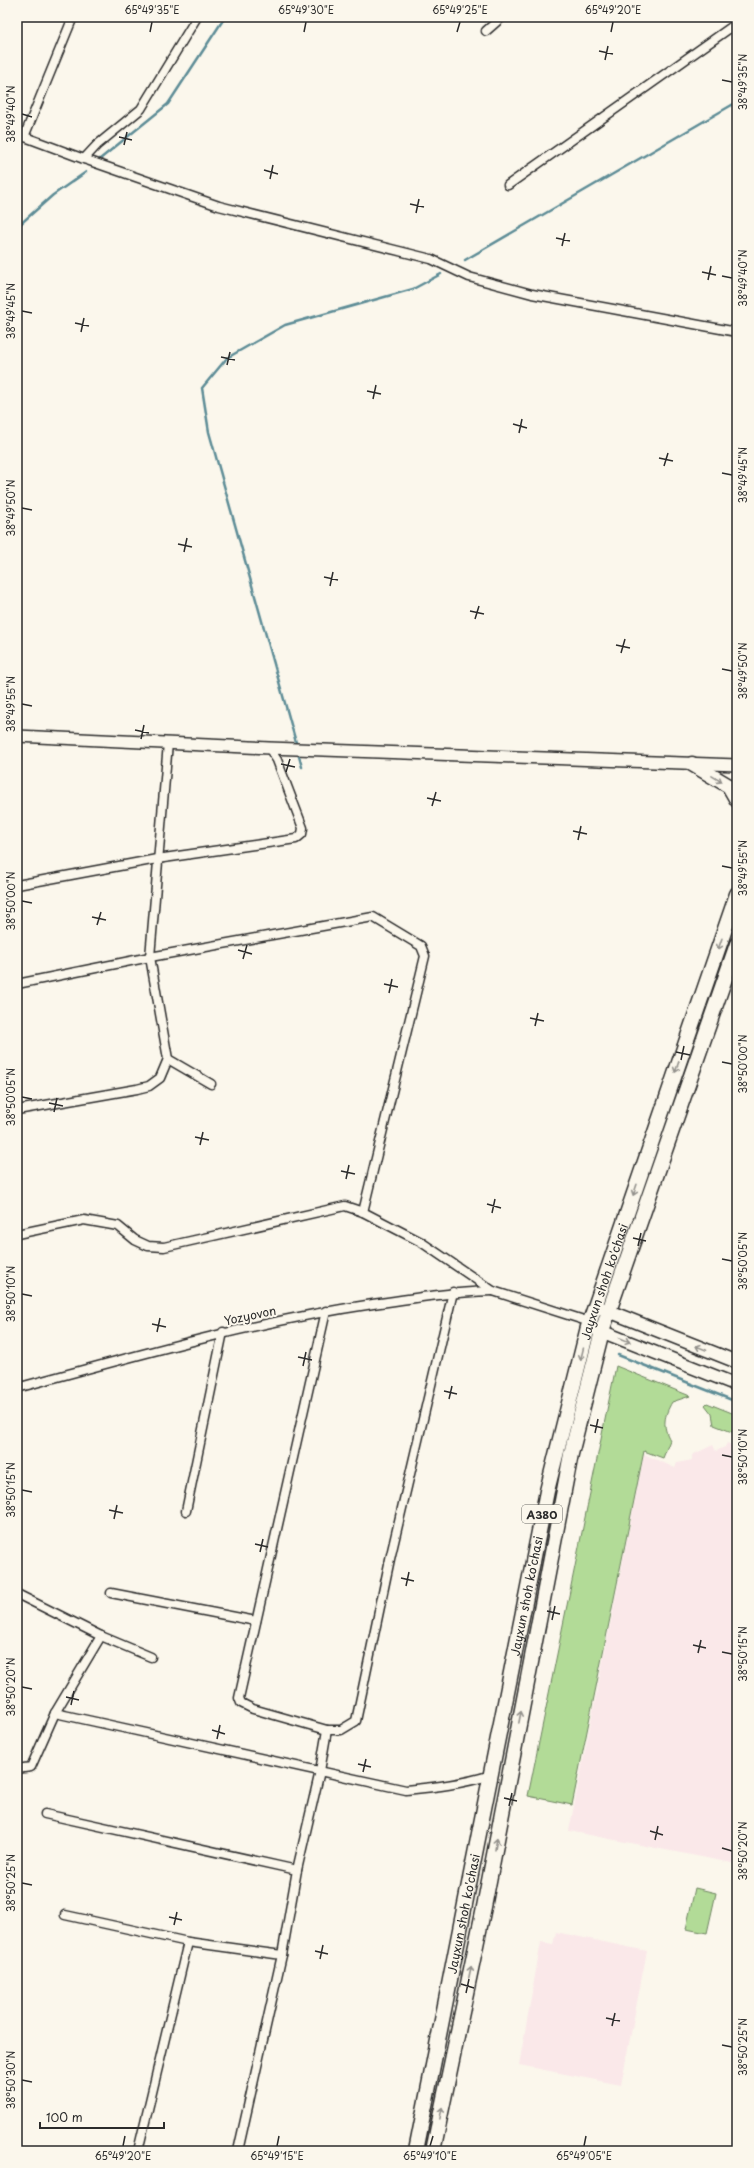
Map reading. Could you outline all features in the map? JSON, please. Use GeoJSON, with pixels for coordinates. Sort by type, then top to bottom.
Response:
{"type":"FeatureCollection","features":[{"type":"Feature","properties":{"kind":"highway"},"geometry":{"type":"LineString","coordinates":[[692,764],[729,786],[737,800]]}},
{"type":"Feature","properties":{"kind":"highway","name":"Jayxun shoh ko'chasi"},"geometry":{"type":"LineString","coordinates":[[416,2151],[547,1491],[589,1324],[737,894]]}},
{"type":"Feature","properties":{"kind":"highway","name":"Jayxun shoh ko'chasi"},"geometry":{"type":"LineString","coordinates":[[433,2151],[484,1907],[571,1454],[602,1331],[610,1312],[737,944]]}},
{"type":"Feature","properties":{"kind":"main road"},"geometry":{"type":"LineString","coordinates":[[17,736],[269,748],[309,748],[737,765]]}},
{"type":"Feature","properties":{"kind":"main road"},"geometry":{"type":"LineString","coordinates":[[595,1306],[737,1362]]}},
{"type":"Feature","properties":{"kind":"main road"},"geometry":{"type":"LineString","coordinates":[[589,1324],[602,1331],[737,1385]]}},
{"type":"Feature","properties":{"kind":"street"},"geometry":{"type":"LineString","coordinates":[[73,17],[20,135],[219,206],[431,259],[469,277],[532,294],[737,332]]}},
{"type":"Feature","properties":{"kind":"street"},"geometry":{"type":"LineString","coordinates":[[84,159],[97,145],[141,109],[197,17]]}},
{"type":"Feature","properties":{"kind":"street"},"geometry":{"type":"LineString","coordinates":[[486,31],[502,17]]}},
{"type":"Feature","properties":{"kind":"street"},"geometry":{"type":"LineString","coordinates":[[508,185],[737,23]]}},
{"type":"Feature","properties":{"kind":"street"},"geometry":{"type":"LineString","coordinates":[[17,1110],[149,1086],[160,1078],[168,1059],[150,957],[157,859],[168,743]]}},
{"type":"Feature","properties":{"kind":"street"},"geometry":{"type":"LineString","coordinates":[[17,884],[157,859],[296,839],[302,834],[303,828],[277,760],[269,748]]}},
{"type":"Feature","properties":{"kind":"street"},"geometry":{"type":"LineString","coordinates":[[17,984],[150,957],[373,917],[420,946],[425,956],[363,1212]]}},
{"type":"Feature","properties":{"kind":"street"},"geometry":{"type":"LineString","coordinates":[[168,1059],[211,1084]]}},
{"type":"Feature","properties":{"kind":"street"},"geometry":{"type":"LineString","coordinates":[[17,1234],[84,1220],[118,1226],[135,1240],[148,1246],[164,1247],[345,1206],[363,1212],[421,1242],[493,1291],[589,1324]]}},
{"type":"Feature","properties":{"kind":"street","name":"Yozyovon"},"geometry":{"type":"LineString","coordinates":[[17,1388],[223,1332],[326,1311],[453,1292],[493,1291]]}},
{"type":"Feature","properties":{"kind":"street"},"geometry":{"type":"LineString","coordinates":[[326,1311],[239,1698],[241,1703],[254,1709],[327,1730],[341,1730],[356,1721],[390,1558],[453,1292]]}},
{"type":"Feature","properties":{"kind":"street"},"geometry":{"type":"LineString","coordinates":[[186,1511],[223,1332]]}},
{"type":"Feature","properties":{"kind":"street"},"geometry":{"type":"LineString","coordinates":[[110,1593],[256,1621]]}},
{"type":"Feature","properties":{"kind":"street"},"geometry":{"type":"LineString","coordinates":[[17,1594],[101,1636],[151,1657]]}},
{"type":"Feature","properties":{"kind":"street"},"geometry":{"type":"LineString","coordinates":[[17,1769],[31,1767],[33,1759],[55,1713],[101,1636]]}},
{"type":"Feature","properties":{"kind":"street"},"geometry":{"type":"LineString","coordinates":[[55,1713],[406,1790],[456,1784],[491,1775]]}},
{"type":"Feature","properties":{"kind":"street"},"geometry":{"type":"LineString","coordinates":[[238,2151],[282,1955],[297,1870],[320,1771],[327,1730]]}},
{"type":"Feature","properties":{"kind":"street"},"geometry":{"type":"LineString","coordinates":[[45,1814],[297,1870]]}},
{"type":"Feature","properties":{"kind":"street"},"geometry":{"type":"LineString","coordinates":[[65,1915],[188,1942],[282,1955]]}},
{"type":"Feature","properties":{"kind":"street"},"geometry":{"type":"LineString","coordinates":[[138,2151],[188,1942]]}},
{"type":"Feature","properties":{"kind":"shaded area"},"geometry":{"type":"Polygon","coordinates":[[[727,1443],[737,1447],[737,1864],[569,1831],[644,1454],[675,1468],[677,1463],[692,1460],[692,1455],[713,1445],[716,1451],[725,1447],[727,1443]]]}},
{"type":"Feature","properties":{"kind":"shaded area"},"geometry":{"type":"Polygon","coordinates":[[[556,1932],[647,1951],[621,2085],[519,2065],[541,1942],[553,1944],[556,1932]]]}},
{"type":"Feature","properties":{"kind":"green space"},"geometry":{"type":"Polygon","coordinates":[[[616,1366],[690,1396],[672,1402],[667,1412],[665,1426],[670,1440],[663,1458],[644,1451],[572,1805],[528,1796],[616,1366]]]}},
{"type":"Feature","properties":{"kind":"green space"},"geometry":{"type":"Polygon","coordinates":[[[707,1403],[737,1415],[737,1434],[714,1425],[712,1414],[705,1405],[707,1403]]]}},
{"type":"Feature","properties":{"kind":"green space"},"geometry":{"type":"Polygon","coordinates":[[[695,1888],[716,1893],[707,1933],[686,1929],[695,1888]]]}},
{"type":"Feature","properties":{"kind":"waterway"},"geometry":{"type":"LineString","coordinates":[[100,159],[168,104],[225,17]]}},
{"type":"Feature","properties":{"kind":"waterway"},"geometry":{"type":"LineString","coordinates":[[465,260],[737,102]]}},
{"type":"Feature","properties":{"kind":"waterway"},"geometry":{"type":"LineString","coordinates":[[17,227],[53,195],[86,172]]}},
{"type":"Feature","properties":{"kind":"waterway"},"geometry":{"type":"LineString","coordinates":[[297,746],[209,432],[202,388],[227,358],[285,325],[413,289],[441,274]]}},
{"type":"Feature","properties":{"kind":"waterway"},"geometry":{"type":"LineString","coordinates":[[298,753],[302,767]]}},
{"type":"Feature","properties":{"kind":"waterway"},"geometry":{"type":"LineString","coordinates":[[618,1355],[737,1402]]}}]}
